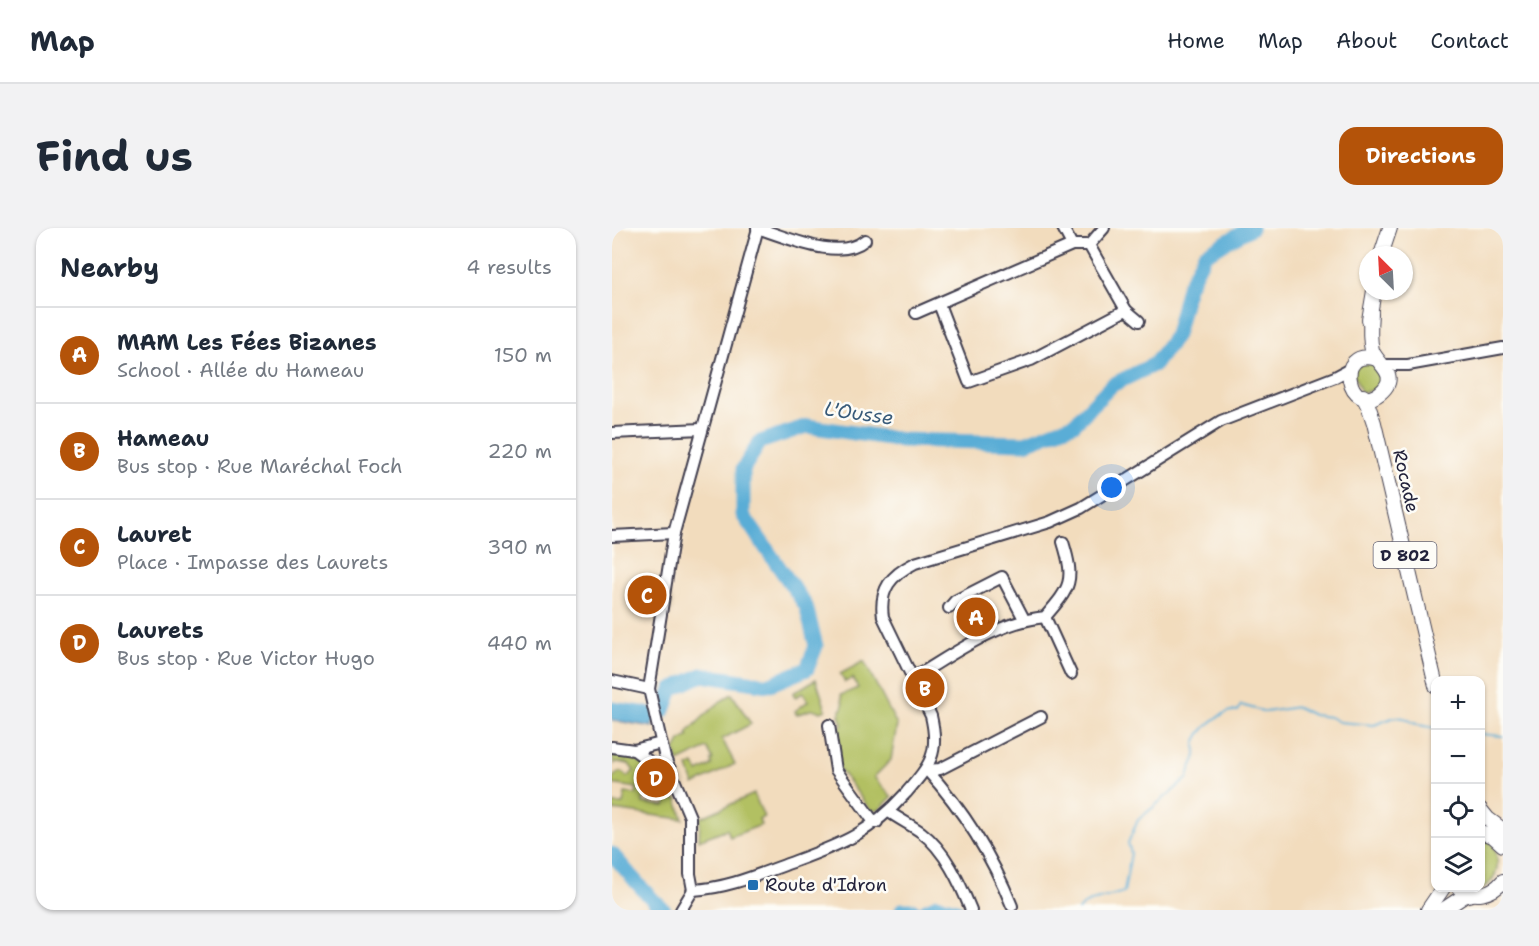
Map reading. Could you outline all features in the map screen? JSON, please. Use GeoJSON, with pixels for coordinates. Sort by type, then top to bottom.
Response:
{"type":"FeatureCollection","features":[{"type":"Feature","properties":{"kind":"main road"},"geometry":{"type":"LineString","coordinates":[[1384,246],[1390,228]]}},
{"type":"Feature","properties":{"kind":"main road"},"geometry":{"type":"LineString","coordinates":[[1371,313],[1371,347],[1387,370],[1388,381],[1381,392],[1363,393],[1349,375],[1365,346],[1373,300]]}},
{"type":"Feature","properties":{"kind":"main road"},"geometry":{"type":"LineString","coordinates":[[1355,364],[1365,358],[1380,362]]}},
{"type":"Feature","properties":{"kind":"main road","name":"Rocade"},"geometry":{"type":"LineString","coordinates":[[1363,393],[1374,423],[1434,676]]}},
{"type":"Feature","properties":{"kind":"main road"},"geometry":{"type":"LineString","coordinates":[[1485,815],[1503,830]]}},
{"type":"Feature","properties":{"kind":"main road"},"geometry":{"type":"LineString","coordinates":[[1485,833],[1493,836],[1503,845]]}},
{"type":"Feature","properties":{"kind":"main road"},"geometry":{"type":"LineString","coordinates":[[1471,892],[1482,894],[1491,891],[1503,881]]}},
{"type":"Feature","properties":{"kind":"main road"},"geometry":{"type":"LineString","coordinates":[[1428,910],[1440,892]]}},
{"type":"Feature","properties":{"kind":"main road"},"geometry":{"type":"LineString","coordinates":[[1443,910],[1464,896],[1466,892]]}},
{"type":"Feature","properties":{"kind":"street"},"geometry":{"type":"LineString","coordinates":[[682,909],[693,890],[690,874],[690,817],[670,769],[649,689],[674,533],[702,429],[758,228],[833,251],[859,245],[865,240]]}},
{"type":"Feature","properties":{"kind":"street"},"geometry":{"type":"LineString","coordinates":[[1063,228],[1072,245]]}},
{"type":"Feature","properties":{"kind":"street"},"geometry":{"type":"LineString","coordinates":[[916,313],[1072,245],[1089,245],[1104,228]]}},
{"type":"Feature","properties":{"kind":"street"},"geometry":{"type":"LineString","coordinates":[[1089,245],[1126,310],[1139,321]]}},
{"type":"Feature","properties":{"kind":"street"},"geometry":{"type":"LineString","coordinates":[[939,304],[969,382],[1030,360],[1126,310]]}},
{"type":"Feature","properties":{"kind":"street"},"geometry":{"type":"LineString","coordinates":[[1380,362],[1408,365],[1503,348]]}},
{"type":"Feature","properties":{"kind":"street"},"geometry":{"type":"LineString","coordinates":[[693,890],[713,889],[741,882],[841,844],[861,833],[889,812],[927,770],[934,750],[934,729],[931,716],[884,617],[882,604],[895,574],[915,563],[1050,522],[1081,508],[1221,421],[1326,380],[1355,364]]}},
{"type":"Feature","properties":{"kind":"street"},"geometry":{"type":"LineString","coordinates":[[1388,381],[1393,374],[1408,365]]}},
{"type":"Feature","properties":{"kind":"street"},"geometry":{"type":"LineString","coordinates":[[1326,380],[1344,383],[1363,393]]}},
{"type":"Feature","properties":{"kind":"street"},"geometry":{"type":"LineString","coordinates":[[612,433],[702,429]]}},
{"type":"Feature","properties":{"kind":"street"},"geometry":{"type":"LineString","coordinates":[[612,536],[674,533]]}},
{"type":"Feature","properties":{"kind":"street"},"geometry":{"type":"LineString","coordinates":[[913,678],[985,636],[1024,619],[1045,617],[1070,584],[1071,566],[1064,542]]}},
{"type":"Feature","properties":{"kind":"street"},"geometry":{"type":"LineString","coordinates":[[949,608],[955,601],[1002,577],[1024,619]]}},
{"type":"Feature","properties":{"kind":"street"},"geometry":{"type":"LineString","coordinates":[[1045,617],[1071,674]]}},
{"type":"Feature","properties":{"kind":"street"},"geometry":{"type":"LineString","coordinates":[[612,681],[649,689]]}},
{"type":"Feature","properties":{"kind":"street"},"geometry":{"type":"LineString","coordinates":[[927,770],[940,769],[1041,717]]}},
{"type":"Feature","properties":{"kind":"street"},"geometry":{"type":"LineString","coordinates":[[829,725],[836,770],[871,818],[877,822]]}},
{"type":"Feature","properties":{"kind":"street"},"geometry":{"type":"LineString","coordinates":[[612,747],[634,750],[662,743]]}},
{"type":"Feature","properties":{"kind":"street"},"geometry":{"type":"LineString","coordinates":[[634,750],[658,768],[670,769]]}},
{"type":"Feature","properties":{"kind":"street"},"geometry":{"type":"LineString","coordinates":[[927,770],[945,790],[976,835],[1002,880],[1012,906]]}},
{"type":"Feature","properties":{"kind":"street"},"geometry":{"type":"LineString","coordinates":[[889,812],[922,833],[938,850],[963,890],[971,910]]}},
{"type":"Feature","properties":{"kind":"green space"},"geometry":{"type":"Polygon","coordinates":[[[1360,364],[1375,364],[1382,377],[1375,389],[1361,392],[1353,372],[1360,364]]]}},
{"type":"Feature","properties":{"kind":"green space"},"geometry":{"type":"Polygon","coordinates":[[[864,661],[897,725],[891,760],[874,777],[892,797],[879,810],[871,811],[838,767],[837,736],[842,724],[839,715],[843,705],[841,695],[858,688],[853,678],[845,682],[840,674],[864,661]]]}},
{"type":"Feature","properties":{"kind":"green space"},"geometry":{"type":"Polygon","coordinates":[[[816,679],[826,710],[821,712],[811,710],[796,714],[795,711],[808,701],[803,693],[795,697],[793,693],[816,679]]]}},
{"type":"Feature","properties":{"kind":"green space"},"geometry":{"type":"Polygon","coordinates":[[[732,694],[751,724],[722,739],[735,764],[694,785],[688,767],[694,764],[698,772],[712,765],[713,760],[707,748],[678,762],[675,750],[680,741],[689,736],[687,733],[698,722],[732,694]]]}},
{"type":"Feature","properties":{"kind":"green space"},"geometry":{"type":"Polygon","coordinates":[[[612,755],[622,755],[646,766],[672,793],[649,790],[648,795],[644,795],[643,803],[665,806],[667,799],[677,799],[683,819],[612,810],[612,804],[623,804],[625,793],[636,794],[637,788],[612,784],[612,778],[619,772],[627,777],[634,771],[629,764],[617,762],[614,764],[612,755]]]}},
{"type":"Feature","properties":{"kind":"green space"},"geometry":{"type":"Polygon","coordinates":[[[754,794],[764,817],[759,819],[761,825],[730,837],[727,829],[699,840],[700,818],[754,794]]]}},
{"type":"Feature","properties":{"kind":"green space"},"geometry":{"type":"Polygon","coordinates":[[[1485,839],[1493,847],[1497,863],[1493,879],[1485,886],[1485,839]]]}},
{"type":"Feature","properties":{"kind":"water"},"geometry":{"type":"Polygon","coordinates":[[[648,707],[653,727],[612,720],[612,708],[627,711],[648,707]]]}},
{"type":"Feature","properties":{"kind":"waterway","name":"L'Ousse"},"geometry":{"type":"LineString","coordinates":[[612,709],[656,715],[664,710],[672,689],[702,675],[768,685],[807,669],[816,646],[806,606],[743,515],[743,469],[760,442],[807,426],[902,440],[1025,443],[1074,424],[1112,385],[1155,364],[1176,335],[1188,287],[1205,254],[1251,228]]}},
{"type":"Feature","properties":{"kind":"waterway"},"geometry":{"type":"LineString","coordinates":[[1078,910],[1088,902],[1124,892],[1131,853],[1128,843],[1138,820],[1188,778],[1200,733],[1225,713],[1238,711],[1241,705],[1266,712],[1297,707],[1313,715],[1330,717],[1339,722],[1374,725],[1395,717],[1431,727]]}},
{"type":"Feature","properties":{"kind":"waterway"},"geometry":{"type":"LineString","coordinates":[[1485,734],[1503,736]]}},
{"type":"Feature","properties":{"kind":"waterway"},"geometry":{"type":"LineString","coordinates":[[612,854],[664,910]]}},
{"type":"Feature","properties":{"kind":"waterway"},"geometry":{"type":"LineString","coordinates":[[926,910],[937,905],[956,910]]}},
{"type":"Feature","properties":{"kind":"waterway"},"geometry":{"type":"LineString","coordinates":[[902,910],[913,910]]}},
{"type":"Feature","properties":{"kind":"place","name":"Lauret"},"geometry":{"type":"Point","coordinates":[647,595]}},
{"type":"Feature","properties":{"kind":"place","name":"MAM Les Fées Bizanes"},"geometry":{"type":"Point","coordinates":[976,617]}},
{"type":"Feature","properties":{"kind":"place","name":"Hameau"},"geometry":{"type":"Point","coordinates":[925,688]}},
{"type":"Feature","properties":{"kind":"place","name":"Laurets"},"geometry":{"type":"Point","coordinates":[656,778]}},
{"type":"Feature","properties":{"kind":"place","name":"Route d'Idron"},"geometry":{"type":"Point","coordinates":[753,885]}}]}
